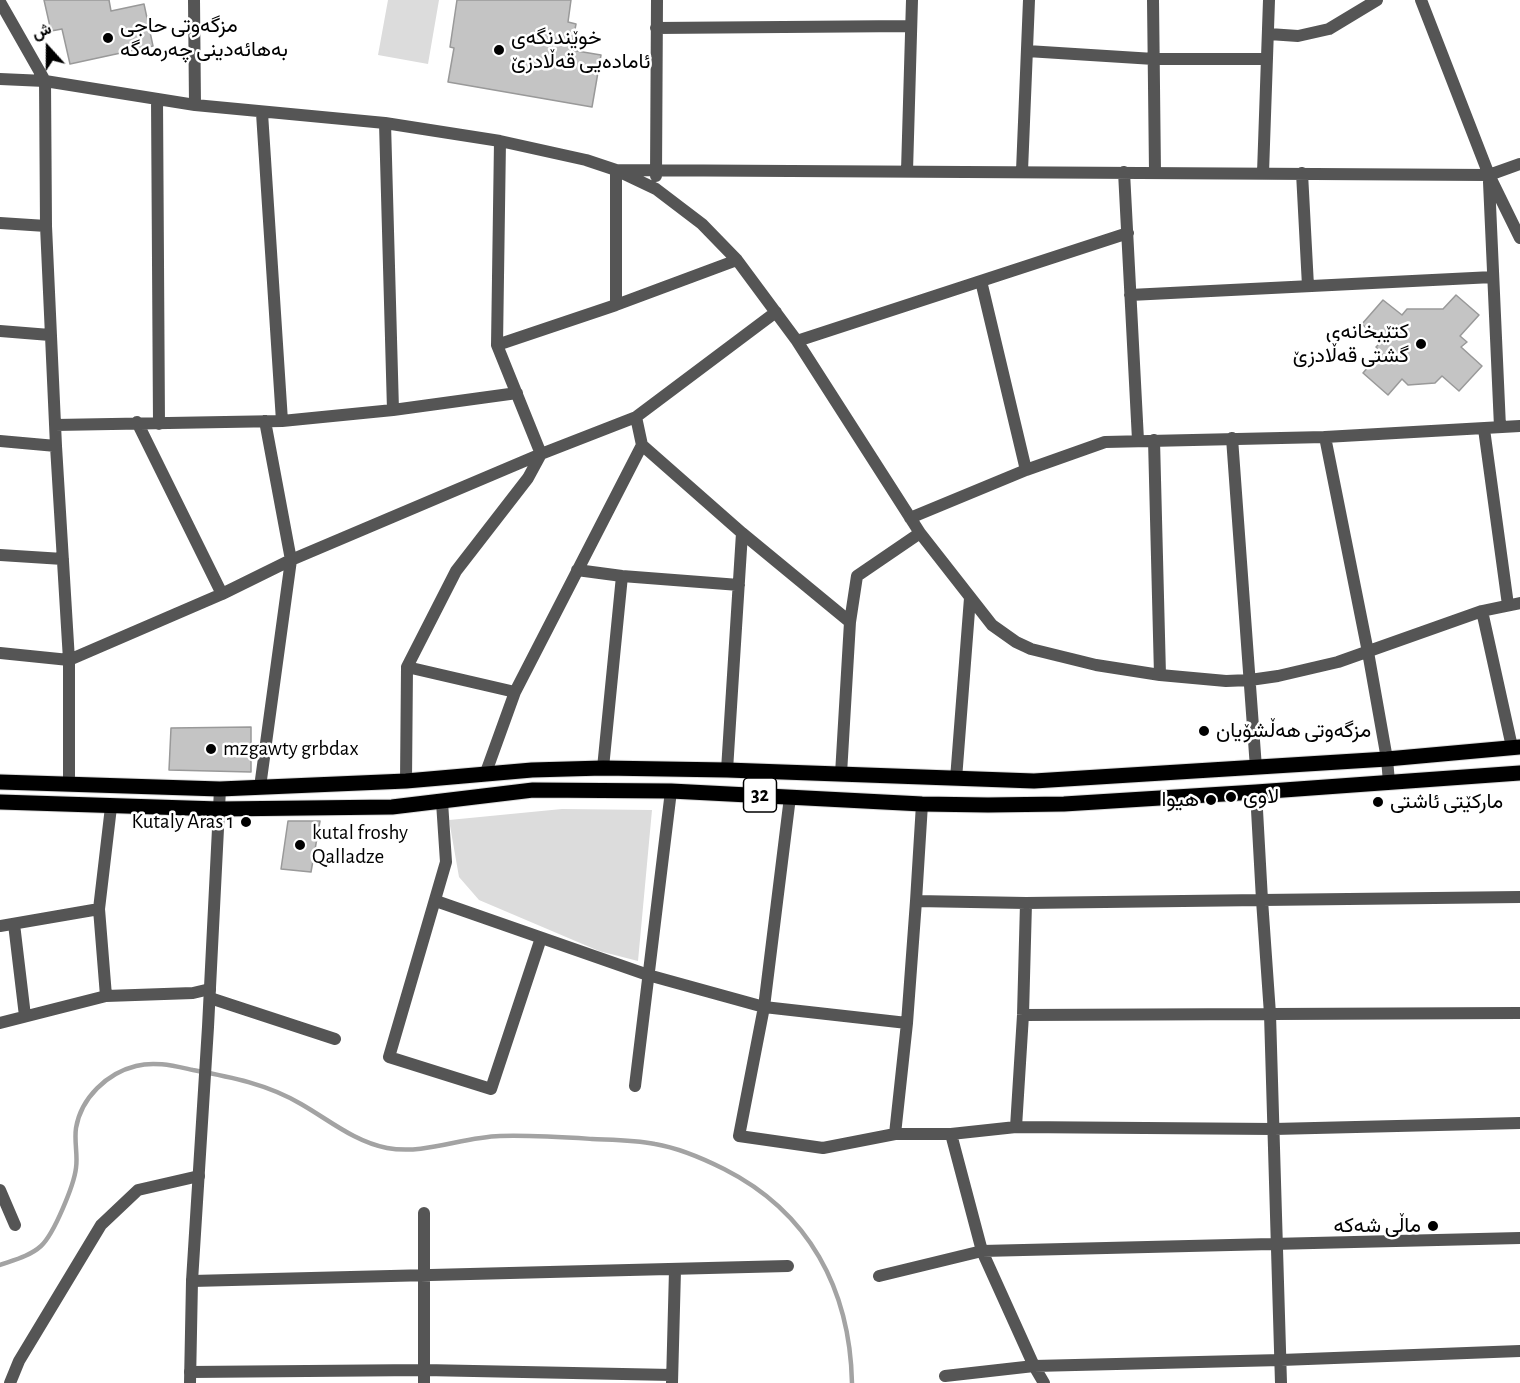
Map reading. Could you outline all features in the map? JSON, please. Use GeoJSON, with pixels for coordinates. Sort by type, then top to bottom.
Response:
{"type":"FeatureCollection","features":[{"type":"Feature","properties":{"kind":"main road","name":"32"},"geometry":{"type":"LineString","coordinates":[[0,782],[220,789],[406,782],[532,770],[603,768],[1034,781],[1387,759],[1516,747]]}},
{"type":"Feature","properties":{"kind":"main road","name":"32"},"geometry":{"type":"LineString","coordinates":[[0,802],[219,809],[393,807],[533,790],[671,791],[922,804],[1064,804],[1520,773]]}},
{"type":"Feature","properties":{"kind":"street"},"geometry":{"type":"LineString","coordinates":[[194,0],[195,105]]}},
{"type":"Feature","properties":{"kind":"street"},"geometry":{"type":"LineString","coordinates":[[656,189],[657,0]]}},
{"type":"Feature","properties":{"kind":"street"},"geometry":{"type":"LineString","coordinates":[[907,171],[912,0]]}},
{"type":"Feature","properties":{"kind":"street"},"geometry":{"type":"LineString","coordinates":[[1022,171],[1029,0]]}},
{"type":"Feature","properties":{"kind":"street"},"geometry":{"type":"LineString","coordinates":[[1153,0],[1155,172]]}},
{"type":"Feature","properties":{"kind":"street"},"geometry":{"type":"LineString","coordinates":[[1263,172],[1269,0]]}},
{"type":"Feature","properties":{"kind":"street"},"geometry":{"type":"LineString","coordinates":[[1269,34],[1298,36],[1329,28],[1377,0]]}},
{"type":"Feature","properties":{"kind":"street"},"geometry":{"type":"LineString","coordinates":[[1421,0],[1489,174],[1520,238]]}},
{"type":"Feature","properties":{"kind":"street"},"geometry":{"type":"LineString","coordinates":[[0,2],[45,81],[46,226],[50,335],[69,660],[69,785]]}},
{"type":"Feature","properties":{"kind":"street"},"geometry":{"type":"LineString","coordinates":[[656,28],[911,26]]}},
{"type":"Feature","properties":{"kind":"street"},"geometry":{"type":"LineString","coordinates":[[1027,51],[1154,59],[1267,59]]}},
{"type":"Feature","properties":{"kind":"street"},"geometry":{"type":"LineString","coordinates":[[0,79],[45,81],[195,105],[262,113],[385,123],[500,141],[549,150],[616,170],[656,189],[702,224],[737,260],[797,341],[920,533],[993,625],[1016,642],[1031,649],[1096,664],[1160,675],[1226,681],[1250,680],[1308,670],[1368,652],[1482,611],[1514,604],[1484,429]]}},
{"type":"Feature","properties":{"kind":"street"},"geometry":{"type":"LineString","coordinates":[[157,99],[159,424]]}},
{"type":"Feature","properties":{"kind":"street"},"geometry":{"type":"LineString","coordinates":[[262,113],[282,421]]}},
{"type":"Feature","properties":{"kind":"street"},"geometry":{"type":"LineString","coordinates":[[385,123],[393,410]]}},
{"type":"Feature","properties":{"kind":"street"},"geometry":{"type":"LineString","coordinates":[[406,782],[407,667],[456,571],[528,478],[540,454],[497,345],[500,141]]}},
{"type":"Feature","properties":{"kind":"street"},"geometry":{"type":"LineString","coordinates":[[616,170],[1489,174],[1520,164]]}},
{"type":"Feature","properties":{"kind":"street"},"geometry":{"type":"LineString","coordinates":[[616,170],[616,305]]}},
{"type":"Feature","properties":{"kind":"street"},"geometry":{"type":"LineString","coordinates":[[1124,172],[1138,440]]}},
{"type":"Feature","properties":{"kind":"street"},"geometry":{"type":"LineString","coordinates":[[1302,173],[1308,286]]}},
{"type":"Feature","properties":{"kind":"street"},"geometry":{"type":"LineString","coordinates":[[1489,174],[1500,428]]}},
{"type":"Feature","properties":{"kind":"street"},"geometry":{"type":"LineString","coordinates":[[0,223],[46,226]]}},
{"type":"Feature","properties":{"kind":"street"},"geometry":{"type":"LineString","coordinates":[[797,341],[1128,233]]}},
{"type":"Feature","properties":{"kind":"street"},"geometry":{"type":"LineString","coordinates":[[497,345],[616,305],[737,260]]}},
{"type":"Feature","properties":{"kind":"street"},"geometry":{"type":"LineString","coordinates":[[1130,294],[1493,277]]}},
{"type":"Feature","properties":{"kind":"street"},"geometry":{"type":"LineString","coordinates":[[981,280],[1026,470]]}},
{"type":"Feature","properties":{"kind":"street"},"geometry":{"type":"LineString","coordinates":[[0,653],[69,660],[540,454],[636,417],[776,312]]}},
{"type":"Feature","properties":{"kind":"street"},"geometry":{"type":"LineString","coordinates":[[0,331],[50,335]]}},
{"type":"Feature","properties":{"kind":"street"},"geometry":{"type":"LineString","coordinates":[[55,425],[282,421],[393,410],[517,393]]}},
{"type":"Feature","properties":{"kind":"street"},"geometry":{"type":"LineString","coordinates":[[636,417],[642,445],[742,533],[850,622]]}},
{"type":"Feature","properties":{"kind":"street"},"geometry":{"type":"LineString","coordinates":[[260,788],[291,561],[265,421]]}},
{"type":"Feature","properties":{"kind":"street"},"geometry":{"type":"LineString","coordinates":[[137,422],[222,594]]}},
{"type":"Feature","properties":{"kind":"street"},"geometry":{"type":"LineString","coordinates":[[910,518],[1026,470],[1105,442],[1324,437],[1520,426]]}},
{"type":"Feature","properties":{"kind":"street"},"geometry":{"type":"LineString","coordinates":[[1324,437],[1368,652],[1389,782]]}},
{"type":"Feature","properties":{"kind":"street"},"geometry":{"type":"LineString","coordinates":[[1232,438],[1256,768]]}},
{"type":"Feature","properties":{"kind":"street"},"geometry":{"type":"LineString","coordinates":[[1154,440],[1160,675]]}},
{"type":"Feature","properties":{"kind":"street"},"geometry":{"type":"LineString","coordinates":[[0,441],[56,446]]}},
{"type":"Feature","properties":{"kind":"street"},"geometry":{"type":"LineString","coordinates":[[485,775],[515,692],[642,445]]}},
{"type":"Feature","properties":{"kind":"street"},"geometry":{"type":"LineString","coordinates":[[727,770],[742,533]]}},
{"type":"Feature","properties":{"kind":"street"},"geometry":{"type":"LineString","coordinates":[[842,774],[850,622],[857,576],[920,533]]}},
{"type":"Feature","properties":{"kind":"street"},"geometry":{"type":"LineString","coordinates":[[0,555],[63,559]]}},
{"type":"Feature","properties":{"kind":"street"},"geometry":{"type":"LineString","coordinates":[[577,570],[622,576],[739,585]]}},
{"type":"Feature","properties":{"kind":"street"},"geometry":{"type":"LineString","coordinates":[[603,768],[622,576]]}},
{"type":"Feature","properties":{"kind":"street"},"geometry":{"type":"LineString","coordinates":[[957,779],[970,598]]}},
{"type":"Feature","properties":{"kind":"street"},"geometry":{"type":"LineString","coordinates":[[1482,611],[1516,747]]}},
{"type":"Feature","properties":{"kind":"street"},"geometry":{"type":"LineString","coordinates":[[407,667],[515,692]]}},
{"type":"Feature","properties":{"kind":"street"},"geometry":{"type":"LineString","coordinates":[[220,789],[192,1281],[190,1378],[424,1370],[672,1379],[675,1270]]}},
{"type":"Feature","properties":{"kind":"street"},"geometry":{"type":"LineString","coordinates":[[635,1086],[671,791]]}},
{"type":"Feature","properties":{"kind":"street"},"geometry":{"type":"LineString","coordinates":[[1256,792],[1270,1014],[1281,1383]]}},
{"type":"Feature","properties":{"kind":"street"},"geometry":{"type":"LineString","coordinates":[[790,797],[764,1007],[739,1136],[823,1148],[895,1134],[951,1134],[1016,1127],[1274,1129],[1520,1123]]}},
{"type":"Feature","properties":{"kind":"street"},"geometry":{"type":"LineString","coordinates":[[442,802],[446,862],[388,1057],[491,1089],[540,938]]}},
{"type":"Feature","properties":{"kind":"street"},"geometry":{"type":"LineString","coordinates":[[895,1134],[907,1023],[922,804]]}},
{"type":"Feature","properties":{"kind":"street"},"geometry":{"type":"LineString","coordinates":[[106,996],[99,909],[111,807]]}},
{"type":"Feature","properties":{"kind":"street"},"geometry":{"type":"LineString","coordinates":[[916,901],[1026,903],[1520,897]]}},
{"type":"Feature","properties":{"kind":"street"},"geometry":{"type":"LineString","coordinates":[[436,901],[648,975],[764,1007],[907,1023]]}},
{"type":"Feature","properties":{"kind":"street"},"geometry":{"type":"LineString","coordinates":[[1016,1127],[1023,1015],[1026,903]]}},
{"type":"Feature","properties":{"kind":"street"},"geometry":{"type":"LineString","coordinates":[[0,926],[99,909]]}},
{"type":"Feature","properties":{"kind":"street"},"geometry":{"type":"LineString","coordinates":[[14,924],[26,1016]]}},
{"type":"Feature","properties":{"kind":"street"},"geometry":{"type":"LineString","coordinates":[[0,1023],[106,996],[193,993],[210,994],[335,1040]]}},
{"type":"Feature","properties":{"kind":"street"},"geometry":{"type":"LineString","coordinates":[[1023,1015],[1520,1013]]}},
{"type":"Feature","properties":{"kind":"street"},"geometry":{"type":"LineString","coordinates":[[951,1134],[982,1251],[1034,1366],[1044,1383]]}},
{"type":"Feature","properties":{"kind":"street"},"geometry":{"type":"LineString","coordinates":[[10,1383],[19,1361],[101,1225],[138,1190],[199,1176]]}},
{"type":"Feature","properties":{"kind":"street"},"geometry":{"type":"LineString","coordinates":[[0,1190],[15,1225]]}},
{"type":"Feature","properties":{"kind":"street"},"geometry":{"type":"LineString","coordinates":[[424,1213],[424,1383]]}},
{"type":"Feature","properties":{"kind":"street"},"geometry":{"type":"LineString","coordinates":[[879,1276],[982,1251],[1520,1238]]}},
{"type":"Feature","properties":{"kind":"street"},"geometry":{"type":"LineString","coordinates":[[192,1281],[788,1266]]}},
{"type":"Feature","properties":{"kind":"street"},"geometry":{"type":"LineString","coordinates":[[945,1376],[1034,1366],[1520,1351]]}},
{"type":"Feature","properties":{"kind":"shaded area"},"geometry":{"type":"Polygon","coordinates":[[[388,0],[439,0],[428,64],[378,55],[388,0]]]}},
{"type":"Feature","properties":{"kind":"shaded area"},"geometry":{"type":"Polygon","coordinates":[[[562,809],[652,810],[638,961],[599,951],[479,900],[459,877],[449,820],[562,809]]]}},
{"type":"Feature","properties":{"kind":"building","name":"مزگەوتی حاجی بەهائەدینی چەرمەگە"},"geometry":{"type":"Polygon","coordinates":[[[44,0],[109,0],[111,11],[144,4],[153,46],[70,64],[62,29],[51,31],[44,0]]]}},
{"type":"Feature","properties":{"kind":"building"},"geometry":{"type":"Polygon","coordinates":[[[457,0],[571,0],[568,22],[576,24],[571,50],[601,55],[592,107],[448,82],[454,48],[450,47],[457,0]]]}},
{"type":"Feature","properties":{"kind":"building","name":"کتێبخانەی گشتی قەڵادزێ"},"geometry":{"type":"Polygon","coordinates":[[[1456,295],[1479,315],[1460,336],[1467,342],[1461,347],[1482,366],[1459,391],[1442,376],[1435,383],[1408,385],[1402,379],[1388,395],[1363,373],[1381,352],[1376,347],[1381,342],[1362,324],[1383,300],[1402,315],[1407,309],[1443,309],[1456,295]]]}},
{"type":"Feature","properties":{"kind":"building","name":"mzgawty grbdax"},"geometry":{"type":"Polygon","coordinates":[[[251,727],[251,772],[169,770],[171,728],[251,727]]]}},
{"type":"Feature","properties":{"kind":"building","name":"kutal froshy Qalladze"},"geometry":{"type":"Polygon","coordinates":[[[288,821],[320,821],[311,872],[281,869],[288,821]]]}},
{"type":"Feature","properties":{"kind":"waterway"},"geometry":{"type":"LineString","coordinates":[[0,1265],[37,1249],[52,1231],[72,1186],[76,1163],[76,1128],[79,1117],[83,1107],[97,1088],[115,1074],[136,1066],[150,1064],[179,1067],[235,1079],[275,1091],[353,1136],[387,1148],[401,1150],[429,1148],[486,1137],[546,1136],[647,1143],[673,1148],[707,1161],[754,1187],[780,1207],[819,1257],[833,1285],[843,1316],[852,1383]]}},
{"type":"Feature","properties":{"kind":"place","name":"مزگەوتی حاجی بەهائەدینی چەرمەگە"},"geometry":{"type":"Point","coordinates":[108,38]}},
{"type":"Feature","properties":{"kind":"place","name":"خوێندنگەی ئامادەیی قەڵادزێ"},"geometry":{"type":"Point","coordinates":[499,50]}},
{"type":"Feature","properties":{"kind":"place","name":"کتێبخانەی گشتی قەڵادزێ"},"geometry":{"type":"Point","coordinates":[1421,344]}},
{"type":"Feature","properties":{"kind":"place","name":"مزگەوتی ھەڵشۆیان"},"geometry":{"type":"Point","coordinates":[1204,731]}},
{"type":"Feature","properties":{"kind":"place","name":"mzgawty grbdax"},"geometry":{"type":"Point","coordinates":[211,749]}},
{"type":"Feature","properties":{"kind":"place","name":"لاوی"},"geometry":{"type":"Point","coordinates":[1231,797]}},
{"type":"Feature","properties":{"kind":"place","name":"هیوا"},"geometry":{"type":"Point","coordinates":[1211,800]}},
{"type":"Feature","properties":{"kind":"place","name":"مارکێتی ئاشتی"},"geometry":{"type":"Point","coordinates":[1378,802]}},
{"type":"Feature","properties":{"kind":"place","name":"Kutaly Aras 1"},"geometry":{"type":"Point","coordinates":[246,822]}},
{"type":"Feature","properties":{"kind":"place","name":"kutal froshy Qalladze"},"geometry":{"type":"Point","coordinates":[300,845]}},
{"type":"Feature","properties":{"kind":"place","name":"ماڵی شەکە"},"geometry":{"type":"Point","coordinates":[1433,1226]}}]}
